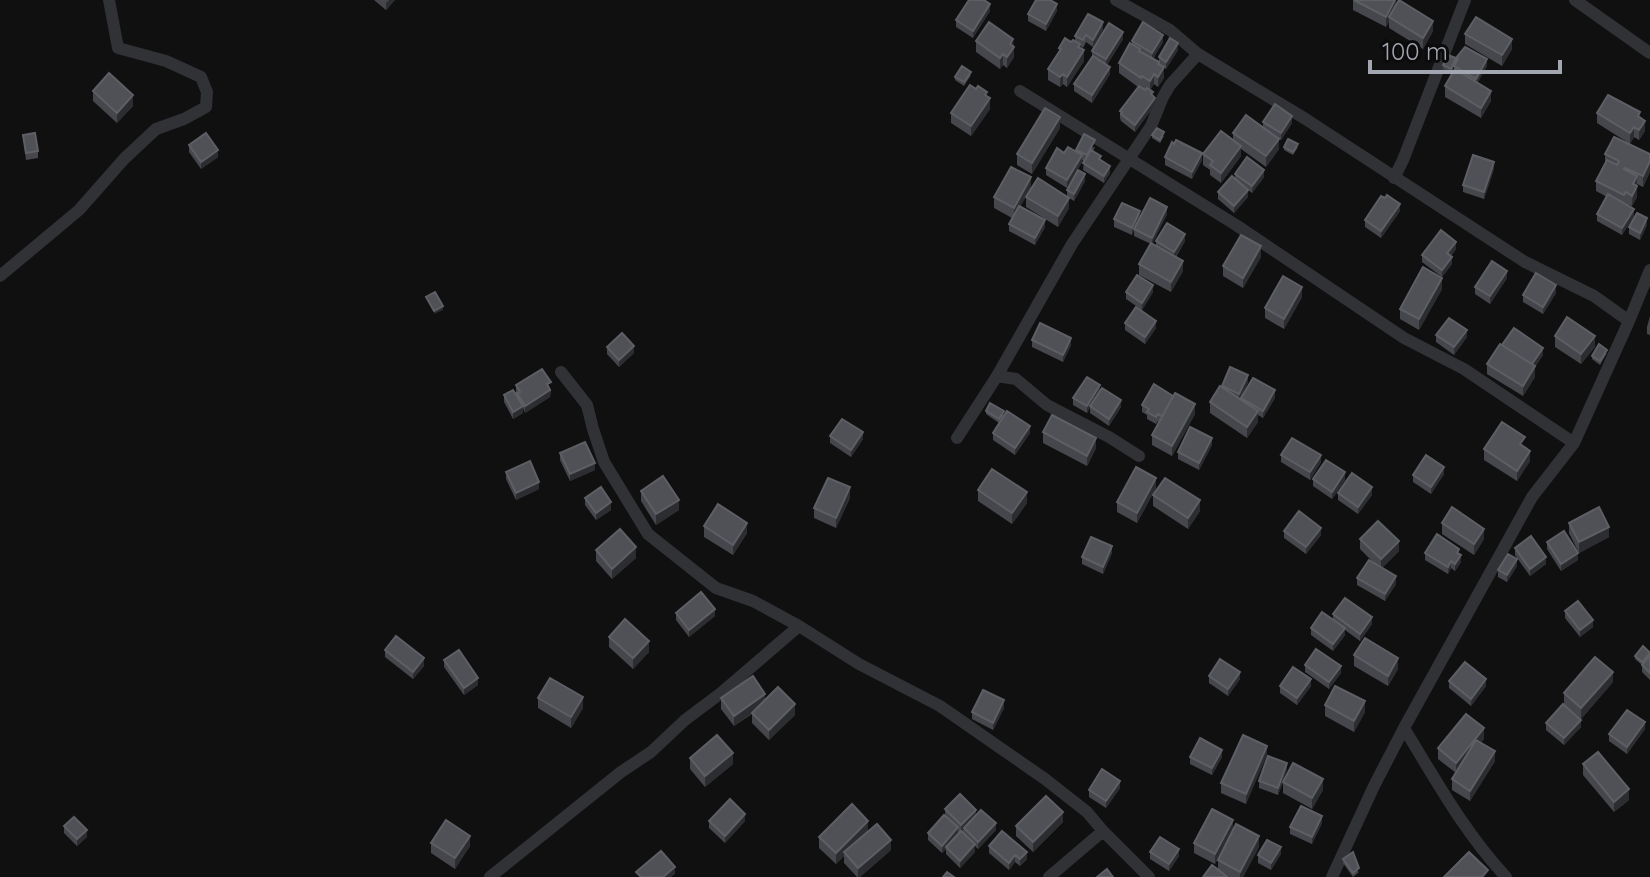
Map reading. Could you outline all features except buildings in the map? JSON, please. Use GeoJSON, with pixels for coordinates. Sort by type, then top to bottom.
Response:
{"type":"FeatureCollection","features":[{"type":"Feature","properties":{"kind":"street"},"geometry":{"type":"LineString","coordinates":[[0,276],[79,210],[124,159],[156,129],[206,107],[207,92],[201,77],[166,61],[118,48],[109,0]]}},
{"type":"Feature","properties":{"kind":"street"},"geometry":{"type":"LineString","coordinates":[[1116,0],[1170,30],[1198,54],[1304,118],[1525,262],[1594,296],[1629,321]]}},
{"type":"Feature","properties":{"kind":"street"},"geometry":{"type":"LineString","coordinates":[[1394,178],[1465,0]]}},
{"type":"Feature","properties":{"kind":"street"},"geometry":{"type":"LineString","coordinates":[[1575,0],[1650,53]]}},
{"type":"Feature","properties":{"kind":"street"},"geometry":{"type":"LineString","coordinates":[[957,438],[997,376],[1072,244],[1151,126],[1170,85],[1198,54]]}},
{"type":"Feature","properties":{"kind":"street"},"geometry":{"type":"LineString","coordinates":[[1020,91],[1236,225],[1404,338],[1464,369],[1574,443]]}},
{"type":"Feature","properties":{"kind":"street"},"geometry":{"type":"LineString","coordinates":[[1332,877],[1404,728],[1532,497],[1574,443],[1650,270]]}},
{"type":"Feature","properties":{"kind":"street"},"geometry":{"type":"LineString","coordinates":[[561,372],[587,405],[604,462],[648,534],[716,588],[753,601],[859,664],[940,706],[1087,812],[1149,877]]}},
{"type":"Feature","properties":{"kind":"street"},"geometry":{"type":"LineString","coordinates":[[997,376],[1016,379],[1047,405],[1139,456]]}},
{"type":"Feature","properties":{"kind":"street"},"geometry":{"type":"LineString","coordinates":[[490,877],[621,772],[651,752],[799,626]]}},
{"type":"Feature","properties":{"kind":"street"},"geometry":{"type":"LineString","coordinates":[[1404,728],[1476,841],[1506,877]]}},
{"type":"Feature","properties":{"kind":"street"},"geometry":{"type":"LineString","coordinates":[[1049,877],[1103,831]]}}]}
